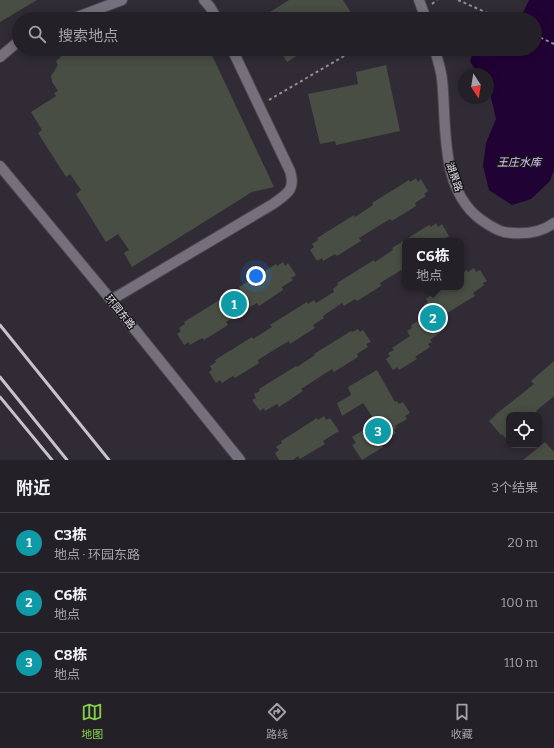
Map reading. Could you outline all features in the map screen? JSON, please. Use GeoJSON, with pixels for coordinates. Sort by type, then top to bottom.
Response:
{"type":"FeatureCollection","features":[{"type":"Feature","properties":{"kind":"street"},"geometry":{"type":"LineString","coordinates":[[90,12],[122,0]]}},
{"type":"Feature","properties":{"kind":"street"},"geometry":{"type":"LineString","coordinates":[[204,0],[213,12]]}},
{"type":"Feature","properties":{"kind":"street"},"geometry":{"type":"LineString","coordinates":[[419,0],[423,12]]}},
{"type":"Feature","properties":{"kind":"street"},"geometry":{"type":"LineString","coordinates":[[0,57],[12,47]]}},
{"type":"Feature","properties":{"kind":"street"},"geometry":{"type":"LineString","coordinates":[[111,300],[288,194],[292,182],[290,171],[235,56]]}},
{"type":"Feature","properties":{"kind":"street","name":"湖景路"},"geometry":{"type":"LineString","coordinates":[[437,56],[442,78],[448,163],[461,197],[472,213],[485,223],[500,231],[517,234],[531,233],[546,229],[554,223]]}},
{"type":"Feature","properties":{"kind":"street","name":"环园东路"},"geometry":{"type":"LineString","coordinates":[[0,166],[111,300],[240,460]]}},
{"type":"Feature","properties":{"kind":"path"},"geometry":{"type":"LineString","coordinates":[[458,0],[485,12]]}},
{"type":"Feature","properties":{"kind":"path"},"geometry":{"type":"LineString","coordinates":[[542,38],[554,44]]}},
{"type":"Feature","properties":{"kind":"path"},"geometry":{"type":"LineString","coordinates":[[259,106],[344,56]]}},
{"type":"Feature","properties":{"kind":"water","name":"王庄水库"},"geometry":{"type":"Polygon","coordinates":[[[529,0],[554,0],[554,170],[550,181],[531,199],[512,205],[489,190],[483,166],[486,143],[496,119],[493,104],[494,104],[494,68],[474,68],[470,61],[472,56],[542,56],[542,12],[523,12],[529,0]]]}},
{"type":"Feature","properties":{"kind":"building"},"geometry":{"type":"Polygon","coordinates":[[[0,0],[37,0],[17,12],[12,12],[12,15],[0,22],[0,0]]]}},
{"type":"Feature","properties":{"kind":"building"},"geometry":{"type":"Polygon","coordinates":[[[289,0],[343,0],[351,12],[270,12],[289,0]]]}},
{"type":"Feature","properties":{"kind":"building"},"geometry":{"type":"Polygon","coordinates":[[[62,56],[212,56],[274,187],[252,192],[132,267],[124,253],[129,250],[118,234],[106,242],[76,194],[81,190],[70,174],[66,177],[38,133],[42,130],[31,112],[56,96],[54,93],[58,91],[52,82],[51,76],[58,65],[56,61],[62,56]]]}},
{"type":"Feature","properties":{"kind":"building"},"geometry":{"type":"Polygon","coordinates":[[[283,56],[296,56],[287,62],[283,56]]]}},
{"type":"Feature","properties":{"kind":"building"},"geometry":{"type":"Polygon","coordinates":[[[386,65],[400,131],[336,145],[335,141],[320,144],[308,94],[358,84],[356,72],[386,65]]]}},
{"type":"Feature","properties":{"kind":"building"},"geometry":{"type":"Polygon","coordinates":[[[416,178],[418,182],[421,179],[428,191],[424,194],[426,196],[415,203],[416,206],[392,221],[390,219],[359,238],[361,241],[337,256],[335,254],[323,261],[322,258],[317,261],[310,250],[314,247],[312,244],[318,240],[317,238],[354,215],[355,217],[373,205],[372,203],[409,180],[410,182],[416,178]]]}},
{"type":"Feature","properties":{"kind":"building"},"geometry":{"type":"Polygon","coordinates":[[[436,223],[438,227],[442,224],[449,236],[446,238],[408,238],[429,225],[431,227],[436,223]]]}},
{"type":"Feature","properties":{"kind":"building"},"geometry":{"type":"Polygon","coordinates":[[[402,242],[402,270],[380,283],[381,286],[357,301],[355,299],[344,306],[342,303],[313,325],[315,328],[290,344],[289,341],[277,348],[258,360],[259,363],[235,378],[233,376],[222,383],[220,380],[216,383],[209,372],[212,369],[210,366],[216,362],[215,360],[252,337],[253,339],[272,327],[270,325],[307,302],[308,304],[314,300],[316,303],[334,292],[333,289],[338,285],[337,283],[374,260],[375,262],[393,250],[392,248],[402,242]]]}},
{"type":"Feature","properties":{"kind":"building"},"geometry":{"type":"Polygon","coordinates":[[[283,262],[285,266],[288,263],[296,275],[291,278],[293,280],[282,287],[283,290],[259,306],[257,303],[237,315],[226,322],[228,325],[204,340],[202,338],[190,345],[189,342],[184,345],[177,334],[181,331],[179,328],[185,324],[184,322],[221,299],[222,301],[240,289],[239,287],[276,264],[277,266],[283,262]]]}},
{"type":"Feature","properties":{"kind":"building"},"geometry":{"type":"Polygon","coordinates":[[[474,268],[476,272],[480,270],[487,281],[473,293],[475,296],[439,318],[443,324],[438,327],[441,332],[430,340],[432,342],[428,344],[430,347],[415,357],[417,359],[399,370],[397,367],[393,370],[386,359],[390,356],[388,353],[394,350],[392,348],[410,336],[407,331],[412,328],[411,325],[430,314],[424,305],[428,302],[426,299],[431,295],[430,293],[435,290],[464,290],[464,272],[467,270],[468,272],[474,268]]]}},
{"type":"Feature","properties":{"kind":"building"},"geometry":{"type":"Polygon","coordinates":[[[358,329],[360,332],[363,330],[371,342],[366,344],[368,347],[357,354],[358,357],[334,372],[332,369],[301,389],[303,391],[279,407],[277,404],[265,411],[264,408],[260,411],[252,400],[256,398],[254,394],[260,391],[259,389],[296,366],[297,367],[315,355],[314,354],[351,331],[352,332],[358,329]]]}},
{"type":"Feature","properties":{"kind":"building"},"geometry":{"type":"Polygon","coordinates":[[[554,361],[554,396],[536,411],[537,412],[506,412],[506,439],[489,421],[534,384],[531,381],[554,361]]]}},
{"type":"Feature","properties":{"kind":"building"},"geometry":{"type":"Polygon","coordinates":[[[377,370],[395,402],[397,401],[399,404],[403,402],[410,413],[405,416],[407,419],[395,426],[396,428],[394,430],[396,433],[380,443],[383,447],[362,460],[352,445],[356,443],[352,437],[376,422],[363,403],[342,416],[337,403],[351,395],[348,387],[377,370]]]}},
{"type":"Feature","properties":{"kind":"building"},"geometry":{"type":"Polygon","coordinates":[[[324,416],[326,420],[330,418],[339,431],[323,441],[325,444],[300,459],[298,456],[293,460],[279,460],[275,453],[279,450],[276,447],[282,443],[281,441],[317,418],[318,420],[324,416]]]}},
{"type":"Feature","properties":{"kind":"building"},"geometry":{"type":"Polygon","coordinates":[[[545,442],[554,452],[554,460],[523,460],[538,448],[542,448],[542,444],[545,442]]]}},
{"type":"Feature","properties":{"kind":"railway"},"geometry":{"type":"LineString","coordinates":[[0,325],[109,460]]}},
{"type":"Feature","properties":{"kind":"railway"},"geometry":{"type":"LineString","coordinates":[[0,377],[67,460]]}},
{"type":"Feature","properties":{"kind":"railway"},"geometry":{"type":"LineString","coordinates":[[0,397],[52,460]]}},
{"type":"Feature","properties":{"kind":"place","name":"C3栋"},"geometry":{"type":"Point","coordinates":[234,304]}},
{"type":"Feature","properties":{"kind":"place","name":"C6栋"},"geometry":{"type":"Point","coordinates":[433,318]}},
{"type":"Feature","properties":{"kind":"place","name":"C8栋"},"geometry":{"type":"Point","coordinates":[378,431]}}]}
